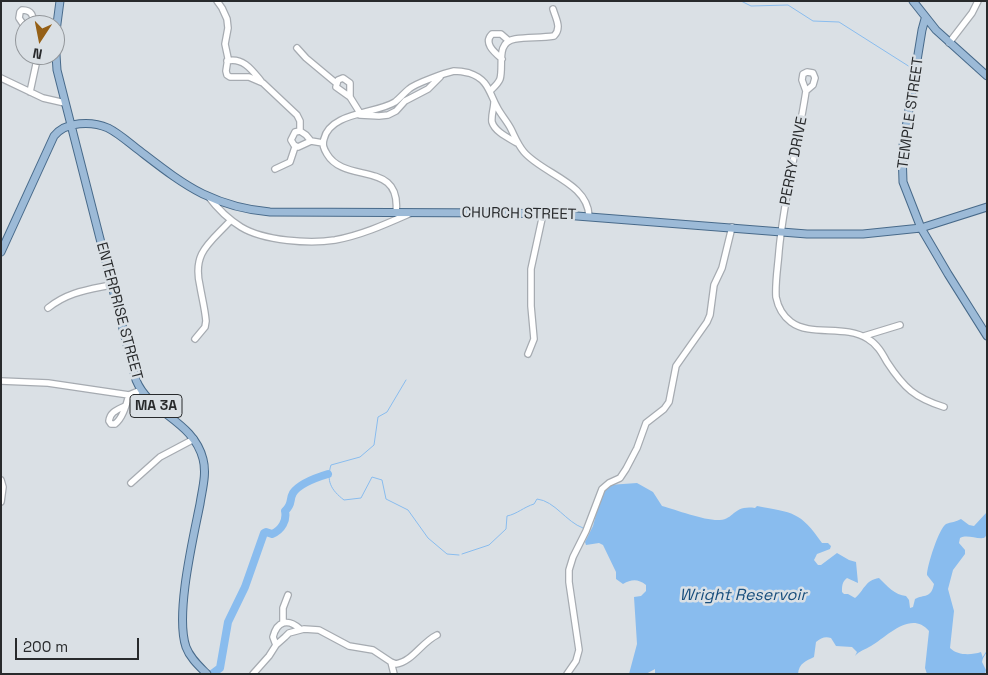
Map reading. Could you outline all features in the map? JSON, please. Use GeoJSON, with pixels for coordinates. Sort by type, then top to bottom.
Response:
{"type":"FeatureCollection","features":[{"type":"Feature","properties":{"kind":"main road","name":"MA 3A"},"geometry":{"type":"LineString","coordinates":[[60,1],[55,47],[57,70],[71,126]]}},
{"type":"Feature","properties":{"kind":"main road"},"geometry":{"type":"LineString","coordinates":[[913,1],[926,19],[949,43],[987,76]]}},
{"type":"Feature","properties":{"kind":"main road","name":"TEMPLE STREET"},"geometry":{"type":"LineString","coordinates":[[926,19],[922,30],[902,165],[905,187],[921,228],[987,336]]}},
{"type":"Feature","properties":{"kind":"main road","name":"CHURCH STREET"},"geometry":{"type":"LineString","coordinates":[[71,126],[89,123],[108,128],[182,181],[207,196],[240,208],[270,212],[543,214],[807,234],[863,234],[921,228],[987,207]]}},
{"type":"Feature","properties":{"kind":"main road"},"geometry":{"type":"LineString","coordinates":[[1,252],[53,138],[62,129],[71,126]]}},
{"type":"Feature","properties":{"kind":"main road","name":"ENTERPRISE STREET"},"geometry":{"type":"LineString","coordinates":[[71,126],[111,285],[140,390],[154,404],[184,427],[194,440],[203,458],[204,477],[187,580],[183,628],[188,651],[207,674]]}},
{"type":"Feature","properties":{"kind":"street"},"geometry":{"type":"LineString","coordinates":[[217,1],[227,19],[228,28],[225,44],[228,61],[226,71],[230,77],[249,77],[263,83]]}},
{"type":"Feature","properties":{"kind":"street"},"geometry":{"type":"LineString","coordinates":[[949,43],[972,13],[978,1]]}},
{"type":"Feature","properties":{"kind":"street"},"geometry":{"type":"LineString","coordinates":[[490,91],[499,82],[503,48],[509,41],[554,36],[559,28],[553,9]]}},
{"type":"Feature","properties":{"kind":"street"},"geometry":{"type":"LineString","coordinates":[[20,15],[22,10],[29,11],[32,15]]}},
{"type":"Feature","properties":{"kind":"street"},"geometry":{"type":"LineString","coordinates":[[502,59],[490,47],[489,37],[492,34],[501,34],[509,41]]}},
{"type":"Feature","properties":{"kind":"street"},"geometry":{"type":"LineString","coordinates":[[297,48],[336,83],[337,89],[350,97]]}},
{"type":"Feature","properties":{"kind":"street"},"geometry":{"type":"LineString","coordinates":[[228,61],[236,60],[246,64],[296,115],[300,121],[300,131]]}},
{"type":"Feature","properties":{"kind":"street"},"geometry":{"type":"LineString","coordinates":[[30,92],[36,65]]}},
{"type":"Feature","properties":{"kind":"street"},"geometry":{"type":"LineString","coordinates":[[396,213],[396,198],[390,184],[371,175],[338,165],[330,159],[323,143],[324,138],[332,127],[358,114],[395,102],[416,84],[454,71],[470,73],[483,81],[512,130],[517,143],[524,152],[540,166],[581,195],[587,204],[589,216]]}},
{"type":"Feature","properties":{"kind":"street"},"geometry":{"type":"LineString","coordinates":[[358,114],[388,115],[396,111],[404,101],[428,89],[441,76]]}},
{"type":"Feature","properties":{"kind":"street"},"geometry":{"type":"LineString","coordinates":[[1,78],[43,98],[65,103]]}},
{"type":"Feature","properties":{"kind":"street"},"geometry":{"type":"LineString","coordinates":[[336,83],[343,78],[348,80],[350,97],[358,114]]}},
{"type":"Feature","properties":{"kind":"street","name":"PERRY DRIVE"},"geometry":{"type":"LineString","coordinates":[[806,91],[781,232],[776,295],[778,305],[791,322],[802,327],[844,331],[864,336]]}},
{"type":"Feature","properties":{"kind":"street"},"geometry":{"type":"LineString","coordinates":[[494,101],[492,118],[494,126],[517,143]]}},
{"type":"Feature","properties":{"kind":"street"},"geometry":{"type":"LineString","coordinates":[[300,131],[311,141]]}},
{"type":"Feature","properties":{"kind":"street"},"geometry":{"type":"LineString","coordinates":[[275,169],[290,162],[295,146],[292,142],[292,137],[295,132],[300,131]]}},
{"type":"Feature","properties":{"kind":"street"},"geometry":{"type":"LineString","coordinates":[[295,146],[302,146],[311,141],[323,143]]}},
{"type":"Feature","properties":{"kind":"street"},"geometry":{"type":"LineString","coordinates":[[207,196],[231,220],[252,232],[298,241],[323,241],[346,237],[374,229],[411,213]]}},
{"type":"Feature","properties":{"kind":"street"},"geometry":{"type":"LineString","coordinates":[[528,354],[534,339],[531,306],[531,269],[543,214]]}},
{"type":"Feature","properties":{"kind":"street"},"geometry":{"type":"LineString","coordinates":[[195,339],[206,321],[197,271],[198,260],[231,220]]}},
{"type":"Feature","properties":{"kind":"street"},"geometry":{"type":"LineString","coordinates":[[566,674],[574,666],[579,650],[569,582],[573,557],[586,531],[602,489],[620,478],[637,448],[646,423],[664,409],[671,394],[673,374],[679,361],[707,322],[714,285],[722,268],[732,227]]}},
{"type":"Feature","properties":{"kind":"street"},"geometry":{"type":"LineString","coordinates":[[48,308],[60,298],[68,295],[111,285]]}},
{"type":"Feature","properties":{"kind":"street"},"geometry":{"type":"LineString","coordinates":[[864,336],[900,325]]}},
{"type":"Feature","properties":{"kind":"street"},"geometry":{"type":"LineString","coordinates":[[864,336],[878,347],[895,373],[913,394],[927,402],[944,407]]}},
{"type":"Feature","properties":{"kind":"street"},"geometry":{"type":"LineString","coordinates":[[1,381],[48,383],[129,395],[140,390]]}},
{"type":"Feature","properties":{"kind":"street"},"geometry":{"type":"LineString","coordinates":[[125,406],[129,395]]}},
{"type":"Feature","properties":{"kind":"street"},"geometry":{"type":"LineString","coordinates":[[131,483],[160,457],[194,440]]}},
{"type":"Feature","properties":{"kind":"street"},"geometry":{"type":"LineString","coordinates":[[1,480],[3,487],[1,502]]}},
{"type":"Feature","properties":{"kind":"street"},"geometry":{"type":"LineString","coordinates":[[276,645],[273,637],[277,628],[283,622],[283,608],[288,595]]}},
{"type":"Feature","properties":{"kind":"street"},"geometry":{"type":"LineString","coordinates":[[283,622],[292,622],[300,629]]}},
{"type":"Feature","properties":{"kind":"street"},"geometry":{"type":"LineString","coordinates":[[253,674],[276,645],[289,633],[300,629],[314,629],[324,632],[349,646],[373,650],[396,664],[401,663],[426,641],[437,635]]}},
{"type":"Feature","properties":{"kind":"street"},"geometry":{"type":"LineString","coordinates":[[391,662],[394,674]]}},
{"type":"Feature","properties":{"kind":"water","name":"Wright Reservoir"},"geometry":{"type":"Polygon","coordinates":[[[637,483],[653,492],[662,506],[707,519],[725,519],[742,508],[755,508],[757,506],[795,515],[808,525],[822,543],[828,543],[831,546],[830,549],[817,554],[814,560],[818,565],[821,565],[837,553],[856,562],[858,583],[847,578],[842,586],[844,594],[855,598],[868,583],[879,578],[895,592],[906,596],[909,600],[910,608],[913,607],[915,599],[929,594],[933,589],[934,584],[927,575],[934,548],[943,527],[946,524],[961,519],[974,526],[987,512],[987,535],[984,538],[965,536],[960,538],[959,543],[965,550],[965,554],[953,570],[948,589],[954,611],[950,648],[953,651],[965,654],[981,652],[982,662],[986,670],[985,674],[927,674],[925,668],[929,631],[922,625],[915,623],[907,624],[892,631],[855,656],[857,652],[852,647],[836,646],[831,638],[821,638],[816,642],[814,657],[801,665],[798,674],[655,674],[655,669],[646,674],[629,674],[637,644],[634,597],[641,596],[646,591],[646,585],[635,580],[623,584],[616,579],[616,572],[603,545],[599,543],[586,545],[585,542],[593,526],[602,492],[609,485],[637,483]]]}},
{"type":"Feature","properties":{"kind":"waterway"},"geometry":{"type":"LineString","coordinates":[[741,1],[751,6],[788,5],[813,21],[839,22],[910,67]]}},
{"type":"Feature","properties":{"kind":"waterway"},"geometry":{"type":"LineString","coordinates":[[406,380],[387,412],[378,417],[374,445],[360,457],[331,465],[329,480],[333,489],[344,500],[361,498],[372,477],[382,480],[386,499],[408,510],[428,538],[447,554],[459,555]]}},
{"type":"Feature","properties":{"kind":"waterway"},"geometry":{"type":"LineString","coordinates":[[212,674],[220,668],[228,622],[245,587],[264,533],[272,534],[281,527],[285,518],[285,511],[296,490],[309,481],[328,474]]}},
{"type":"Feature","properties":{"kind":"waterway"},"geometry":{"type":"LineString","coordinates":[[462,554],[489,545],[506,529],[507,516],[534,504],[537,499],[555,507],[571,521],[583,528]]}},
{"type":"Feature","properties":{"kind":"waterway"},"geometry":{"type":"LineString","coordinates":[[982,659],[987,651]]}}]}
